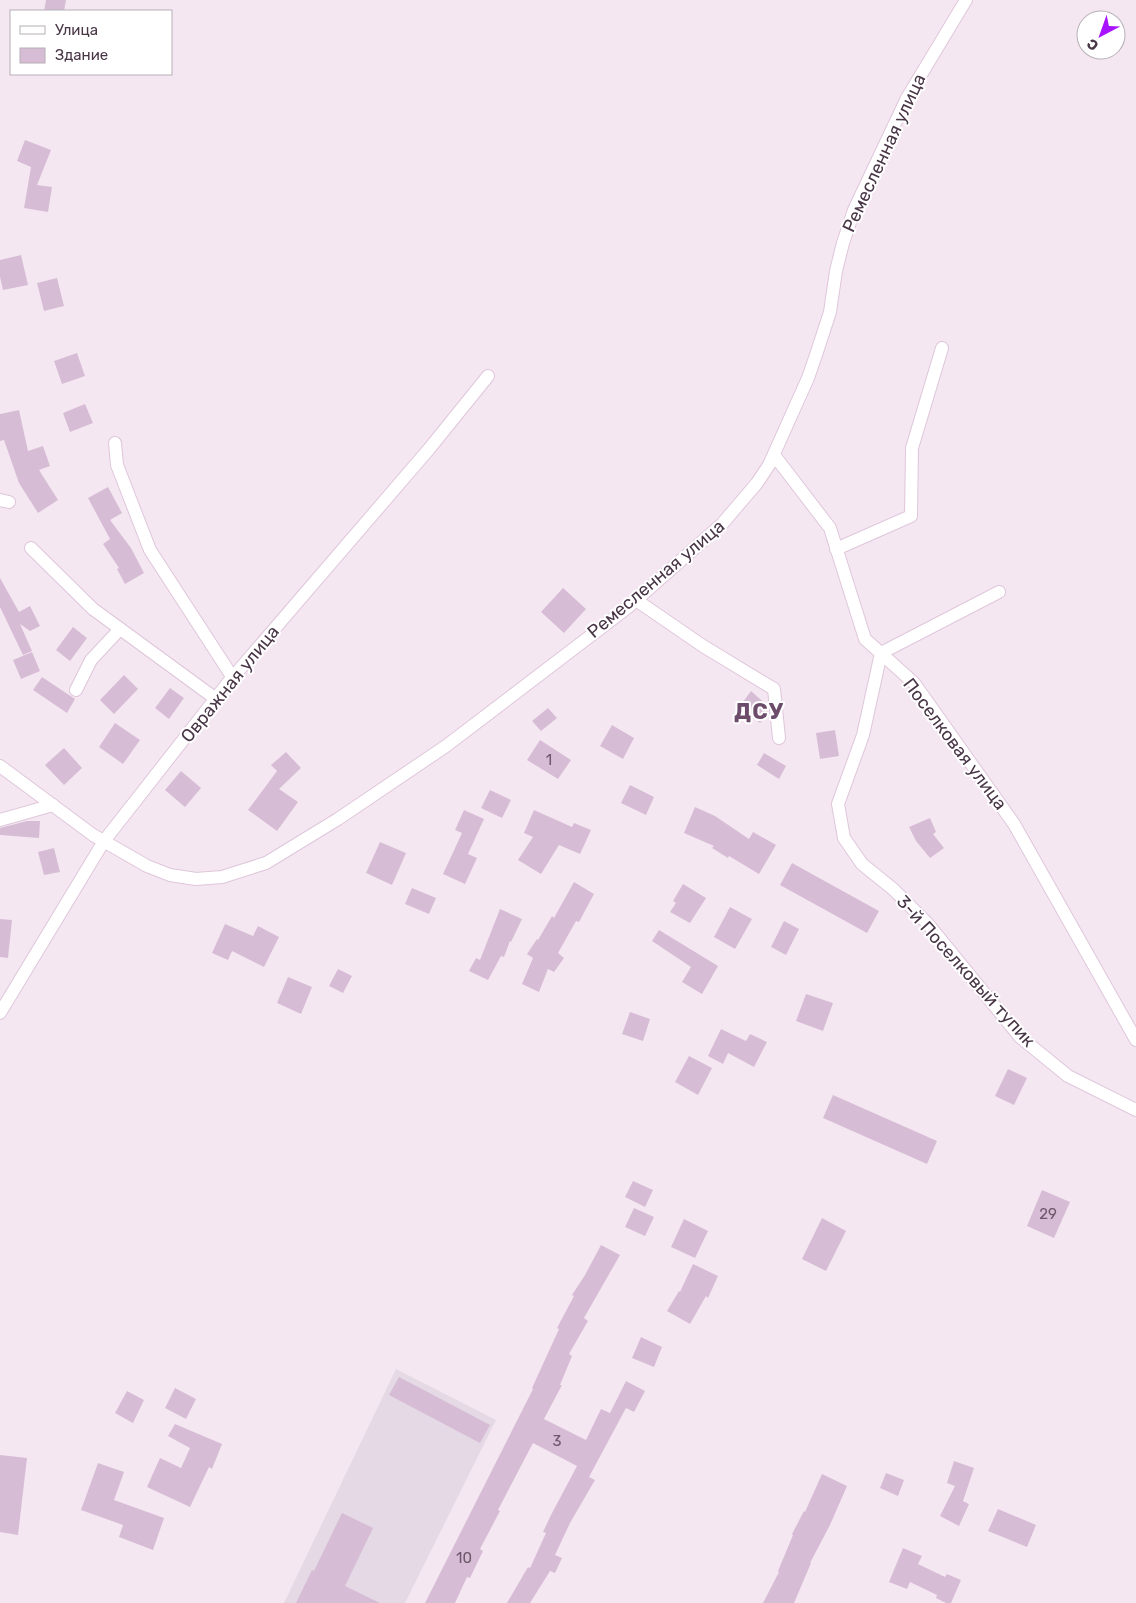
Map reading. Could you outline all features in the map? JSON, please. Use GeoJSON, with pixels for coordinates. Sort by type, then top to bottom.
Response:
{"type":"FeatureCollection","features":[{"type":"Feature","properties":{"kind":"street","name":"Ремесленная улица"},"geometry":{"type":"LineString","coordinates":[[0,766],[93,835],[147,866],[170,875],[196,879],[222,877],[266,863],[338,820],[446,746],[636,600],[722,524],[757,483],[774,455],[808,378],[830,312],[842,243],[854,210],[907,98],[966,0]]}},
{"type":"Feature","properties":{"kind":"street"},"geometry":{"type":"LineString","coordinates":[[836,548],[911,516],[912,448],[942,348]]}},
{"type":"Feature","properties":{"kind":"street","name":"Овражная улица"},"geometry":{"type":"LineString","coordinates":[[0,1012],[104,841],[233,678],[429,449],[488,376]]}},
{"type":"Feature","properties":{"kind":"street"},"geometry":{"type":"LineString","coordinates":[[114,443],[117,465],[150,550],[233,678]]}},
{"type":"Feature","properties":{"kind":"street","name":"Поселковая улица"},"geometry":{"type":"LineString","coordinates":[[774,455],[830,528],[865,639],[914,683],[1014,824],[1136,1040]]}},
{"type":"Feature","properties":{"kind":"street"},"geometry":{"type":"LineString","coordinates":[[31,548],[93,609],[216,699]]}},
{"type":"Feature","properties":{"kind":"street"},"geometry":{"type":"LineString","coordinates":[[880,653],[999,592]]}},
{"type":"Feature","properties":{"kind":"street"},"geometry":{"type":"LineString","coordinates":[[636,600],[703,646],[774,689],[779,738]]}},
{"type":"Feature","properties":{"kind":"street"},"geometry":{"type":"LineString","coordinates":[[76,690],[91,660],[120,629]]}},
{"type":"Feature","properties":{"kind":"street","name":"3-й Поселковый тупик"},"geometry":{"type":"LineString","coordinates":[[880,653],[863,735],[838,804],[844,838],[862,864],[893,889],[928,924],[1020,1036],[1068,1076],[1136,1110]]}},
{"type":"Feature","properties":{"kind":"street"},"geometry":{"type":"LineString","coordinates":[[0,820],[53,806]]}},
{"type":"Feature","properties":{"kind":"shaded area"},"geometry":{"type":"Polygon","coordinates":[[[396,1369],[496,1420],[405,1603],[284,1603],[396,1369]]]}},
{"type":"Feature","properties":{"kind":"building"},"geometry":{"type":"Polygon","coordinates":[[[46,0],[66,0],[64,10],[44,10],[46,0]]]}},
{"type":"Feature","properties":{"kind":"building"},"geometry":{"type":"Polygon","coordinates":[[[25,140],[51,150],[37,185],[52,187],[48,212],[24,208],[31,167],[17,161],[25,140]]]}},
{"type":"Feature","properties":{"kind":"building"},"geometry":{"type":"Polygon","coordinates":[[[21,255],[28,285],[3,290],[0,277],[0,260],[21,255]]]}},
{"type":"Feature","properties":{"kind":"building"},"geometry":{"type":"Polygon","coordinates":[[[57,278],[64,306],[44,311],[37,283],[57,278]]]}},
{"type":"Feature","properties":{"kind":"building"},"geometry":{"type":"Polygon","coordinates":[[[77,353],[85,376],[62,384],[54,361],[77,353]]]}},
{"type":"Feature","properties":{"kind":"building"},"geometry":{"type":"Polygon","coordinates":[[[85,404],[93,423],[70,432],[63,413],[85,404]]]}},
{"type":"Feature","properties":{"kind":"building"},"geometry":{"type":"Polygon","coordinates":[[[19,410],[28,451],[43,446],[50,466],[39,470],[58,500],[38,513],[19,483],[4,440],[0,441],[0,414],[19,410]]]}},
{"type":"Feature","properties":{"kind":"building"},"geometry":{"type":"Polygon","coordinates":[[[108,487],[122,513],[110,520],[131,548],[144,573],[125,584],[117,569],[119,568],[103,544],[110,539],[88,498],[108,487]]]}},
{"type":"Feature","properties":{"kind":"building"},"geometry":{"type":"Polygon","coordinates":[[[0,578],[19,612],[30,606],[40,626],[30,631],[20,624],[32,651],[23,655],[0,607],[0,578]]]}},
{"type":"Feature","properties":{"kind":"building"},"geometry":{"type":"Polygon","coordinates":[[[563,588],[586,609],[564,633],[541,612],[563,588]]]}},
{"type":"Feature","properties":{"kind":"building"},"geometry":{"type":"Polygon","coordinates":[[[73,627],[87,638],[70,661],[56,650],[73,627]]]}},
{"type":"Feature","properties":{"kind":"building"},"geometry":{"type":"Polygon","coordinates":[[[32,652],[40,671],[21,679],[13,660],[32,652]]]}},
{"type":"Feature","properties":{"kind":"building"},"geometry":{"type":"Polygon","coordinates":[[[124,675],[138,689],[114,714],[100,700],[124,675]]]}},
{"type":"Feature","properties":{"kind":"building"},"geometry":{"type":"Polygon","coordinates":[[[42,677],[75,699],[67,713],[33,690],[42,677]]]}},
{"type":"Feature","properties":{"kind":"building"},"geometry":{"type":"Polygon","coordinates":[[[170,688],[184,698],[169,719],[155,708],[170,688]]]}},
{"type":"Feature","properties":{"kind":"building"},"geometry":{"type":"Polygon","coordinates":[[[751,691],[767,705],[768,714],[760,723],[740,706],[751,691]]]}},
{"type":"Feature","properties":{"kind":"building"},"geometry":{"type":"Polygon","coordinates":[[[548,708],[557,718],[541,731],[532,721],[548,708]]]}},
{"type":"Feature","properties":{"kind":"building"},"geometry":{"type":"Polygon","coordinates":[[[115,723],[140,740],[123,764],[99,747],[115,723]]]}},
{"type":"Feature","properties":{"kind":"building"},"geometry":{"type":"Polygon","coordinates":[[[612,725],[634,738],[623,759],[600,746],[612,725]]]}},
{"type":"Feature","properties":{"kind":"building"},"geometry":{"type":"Polygon","coordinates":[[[835,730],[839,756],[820,759],[816,733],[835,730]]]}},
{"type":"Feature","properties":{"kind":"building"},"geometry":{"type":"Polygon","coordinates":[[[540,740],[571,760],[558,779],[527,760],[540,740]]]}},
{"type":"Feature","properties":{"kind":"building"},"geometry":{"type":"Polygon","coordinates":[[[64,748],[82,768],[64,785],[45,765],[64,748]]]}},
{"type":"Feature","properties":{"kind":"building"},"geometry":{"type":"Polygon","coordinates":[[[286,752],[301,768],[279,789],[298,802],[277,831],[248,810],[277,771],[271,765],[286,752]]]}},
{"type":"Feature","properties":{"kind":"building"},"geometry":{"type":"Polygon","coordinates":[[[764,753],[786,766],[779,779],[757,765],[764,753]]]}},
{"type":"Feature","properties":{"kind":"building"},"geometry":{"type":"Polygon","coordinates":[[[181,771],[201,788],[185,807],[165,790],[181,771]]]}},
{"type":"Feature","properties":{"kind":"building"},"geometry":{"type":"Polygon","coordinates":[[[630,785],[654,797],[646,815],[621,803],[630,785]]]}},
{"type":"Feature","properties":{"kind":"building"},"geometry":{"type":"Polygon","coordinates":[[[490,790],[511,800],[502,818],[481,808],[490,790]]]}},
{"type":"Feature","properties":{"kind":"building"},"geometry":{"type":"Polygon","coordinates":[[[695,807],[715,816],[749,839],[753,832],[776,845],[759,874],[712,848],[714,846],[684,833],[695,807]]]}},
{"type":"Feature","properties":{"kind":"building"},"geometry":{"type":"Polygon","coordinates":[[[464,810],[484,819],[468,854],[477,858],[465,884],[443,874],[462,833],[455,830],[464,810]]]}},
{"type":"Feature","properties":{"kind":"building"},"geometry":{"type":"Polygon","coordinates":[[[534,810],[572,827],[574,823],[591,830],[580,854],[559,845],[541,874],[518,860],[533,837],[524,833],[534,810]]]}},
{"type":"Feature","properties":{"kind":"building"},"geometry":{"type":"Polygon","coordinates":[[[930,818],[936,832],[933,834],[944,848],[930,858],[916,841],[909,827],[930,818]]]}},
{"type":"Feature","properties":{"kind":"building"},"geometry":{"type":"Polygon","coordinates":[[[27,821],[40,821],[39,838],[0,835],[0,828],[27,821]]]}},
{"type":"Feature","properties":{"kind":"building"},"geometry":{"type":"Polygon","coordinates":[[[380,842],[406,853],[392,885],[366,873],[380,842]]]}},
{"type":"Feature","properties":{"kind":"building"},"geometry":{"type":"Polygon","coordinates":[[[54,848],[60,872],[44,875],[38,852],[54,848]]]}},
{"type":"Feature","properties":{"kind":"building"},"geometry":{"type":"Polygon","coordinates":[[[792,863],[879,911],[867,933],[780,885],[792,863]]]}},
{"type":"Feature","properties":{"kind":"building"},"geometry":{"type":"Polygon","coordinates":[[[574,882],[594,894],[579,922],[576,921],[558,953],[564,958],[554,972],[548,969],[539,992],[522,984],[533,958],[527,954],[552,916],[554,918],[574,882]]]}},
{"type":"Feature","properties":{"kind":"building"},"geometry":{"type":"Polygon","coordinates":[[[683,884],[706,898],[690,923],[670,912],[676,903],[673,901],[683,884]]]}},
{"type":"Feature","properties":{"kind":"building"},"geometry":{"type":"Polygon","coordinates":[[[412,888],[436,898],[429,914],[405,904],[412,888]]]}},
{"type":"Feature","properties":{"kind":"building"},"geometry":{"type":"Polygon","coordinates":[[[730,907],[752,919],[735,949],[714,937],[730,907]]]}},
{"type":"Feature","properties":{"kind":"building"},"geometry":{"type":"Polygon","coordinates":[[[500,909],[522,919],[504,957],[501,956],[488,980],[469,971],[476,958],[480,960],[500,909]]]}},
{"type":"Feature","properties":{"kind":"building"},"geometry":{"type":"Polygon","coordinates":[[[0,919],[12,920],[8,958],[0,957],[0,919]]]}},
{"type":"Feature","properties":{"kind":"building"},"geometry":{"type":"Polygon","coordinates":[[[784,921],[799,929],[786,955],[771,947],[784,921]]]}},
{"type":"Feature","properties":{"kind":"building"},"geometry":{"type":"Polygon","coordinates":[[[225,924],[253,936],[258,926],[279,937],[264,967],[232,951],[228,960],[212,953],[225,924]]]}},
{"type":"Feature","properties":{"kind":"building"},"geometry":{"type":"Polygon","coordinates":[[[659,930],[718,966],[702,994],[682,982],[691,967],[652,941],[659,930]]]}},
{"type":"Feature","properties":{"kind":"building"},"geometry":{"type":"Polygon","coordinates":[[[338,969],[352,976],[343,993],[329,986],[338,969]]]}},
{"type":"Feature","properties":{"kind":"building"},"geometry":{"type":"Polygon","coordinates":[[[288,977],[312,987],[301,1014],[277,1003],[288,977]]]}},
{"type":"Feature","properties":{"kind":"building"},"geometry":{"type":"Polygon","coordinates":[[[806,994],[833,1003],[823,1031],[796,1021],[806,994]]]}},
{"type":"Feature","properties":{"kind":"building"},"geometry":{"type":"Polygon","coordinates":[[[630,1012],[650,1019],[643,1041],[622,1034],[630,1012]]]}},
{"type":"Feature","properties":{"kind":"building"},"geometry":{"type":"Polygon","coordinates":[[[721,1029],[746,1041],[750,1034],[767,1042],[754,1067],[728,1053],[723,1064],[708,1056],[721,1029]]]}},
{"type":"Feature","properties":{"kind":"building"},"geometry":{"type":"Polygon","coordinates":[[[689,1056],[712,1068],[698,1095],[675,1082],[689,1056]]]}},
{"type":"Feature","properties":{"kind":"building"},"geometry":{"type":"Polygon","coordinates":[[[1008,1069],[1027,1078],[1014,1105],[995,1096],[1008,1069]]]}},
{"type":"Feature","properties":{"kind":"building"},"geometry":{"type":"Polygon","coordinates":[[[833,1095],[937,1141],[927,1164],[823,1118],[833,1095]]]}},
{"type":"Feature","properties":{"kind":"building"},"geometry":{"type":"Polygon","coordinates":[[[633,1181],[653,1190],[645,1207],[625,1197],[633,1181]]]}},
{"type":"Feature","properties":{"kind":"building"},"geometry":{"type":"Polygon","coordinates":[[[1042,1190],[1070,1202],[1054,1238],[1027,1226],[1042,1190]]]}},
{"type":"Feature","properties":{"kind":"building"},"geometry":{"type":"Polygon","coordinates":[[[634,1208],[654,1217],[645,1236],[625,1227],[634,1208]]]}},
{"type":"Feature","properties":{"kind":"building"},"geometry":{"type":"Polygon","coordinates":[[[822,1218],[846,1231],[826,1271],[802,1259],[822,1218]]]}},
{"type":"Feature","properties":{"kind":"building"},"geometry":{"type":"Polygon","coordinates":[[[684,1219],[708,1231],[695,1258],[671,1247],[684,1219]]]}},
{"type":"Feature","properties":{"kind":"building"},"geometry":{"type":"Polygon","coordinates":[[[601,1245],[620,1255],[584,1318],[588,1321],[569,1354],[572,1356],[560,1385],[562,1385],[544,1419],[586,1440],[601,1409],[610,1413],[626,1381],[645,1391],[634,1412],[626,1408],[589,1477],[595,1480],[570,1523],[555,1555],[562,1558],[555,1573],[550,1571],[530,1603],[507,1603],[528,1567],[530,1568],[546,1533],[543,1532],[577,1466],[533,1443],[498,1510],[500,1511],[480,1549],[483,1551],[470,1578],[467,1577],[455,1603],[425,1603],[533,1389],[559,1329],[557,1328],[574,1296],[572,1295],[601,1245]]]}},
{"type":"Feature","properties":{"kind":"building"},"geometry":{"type":"Polygon","coordinates":[[[693,1264],[718,1276],[708,1298],[706,1296],[690,1324],[667,1311],[680,1292],[693,1264]]]}},
{"type":"Feature","properties":{"kind":"building"},"geometry":{"type":"Polygon","coordinates":[[[641,1337],[662,1347],[654,1367],[632,1358],[641,1337]]]}},
{"type":"Feature","properties":{"kind":"building"},"geometry":{"type":"Polygon","coordinates":[[[399,1377],[490,1425],[480,1443],[389,1395],[399,1377]]]}},
{"type":"Feature","properties":{"kind":"building"},"geometry":{"type":"Polygon","coordinates":[[[175,1388],[196,1399],[186,1419],[165,1408],[175,1388]]]}},
{"type":"Feature","properties":{"kind":"building"},"geometry":{"type":"Polygon","coordinates":[[[127,1391],[144,1400],[133,1423],[115,1413],[127,1391]]]}},
{"type":"Feature","properties":{"kind":"building"},"geometry":{"type":"Polygon","coordinates":[[[175,1424],[222,1444],[212,1469],[209,1467],[190,1507],[147,1487],[160,1458],[181,1468],[190,1448],[168,1436],[175,1424]]]}},
{"type":"Feature","properties":{"kind":"building"},"geometry":{"type":"Polygon","coordinates":[[[0,1455],[27,1458],[18,1535],[0,1532],[0,1455]]]}},
{"type":"Feature","properties":{"kind":"building"},"geometry":{"type":"Polygon","coordinates":[[[954,1461],[974,1468],[963,1501],[969,1504],[959,1526],[940,1516],[955,1486],[947,1483],[954,1461]]]}},
{"type":"Feature","properties":{"kind":"building"},"geometry":{"type":"Polygon","coordinates":[[[98,1463],[124,1472],[114,1500],[164,1518],[153,1550],[119,1537],[123,1525],[81,1510],[98,1463]]]}},
{"type":"Feature","properties":{"kind":"building"},"geometry":{"type":"Polygon","coordinates":[[[886,1473],[904,1480],[898,1496],[880,1488],[886,1473]]]}},
{"type":"Feature","properties":{"kind":"building"},"geometry":{"type":"Polygon","coordinates":[[[822,1474],[847,1486],[830,1525],[810,1563],[794,1603],[763,1603],[779,1572],[792,1534],[805,1512],[822,1474]]]}},
{"type":"Feature","properties":{"kind":"building"},"geometry":{"type":"Polygon","coordinates":[[[998,1509],[1036,1525],[1027,1547],[988,1531],[998,1509]]]}},
{"type":"Feature","properties":{"kind":"building"},"geometry":{"type":"Polygon","coordinates":[[[342,1513],[373,1528],[345,1586],[380,1603],[296,1603],[312,1570],[314,1571],[342,1513]]]}},
{"type":"Feature","properties":{"kind":"building"},"geometry":{"type":"Polygon","coordinates":[[[903,1548],[922,1556],[918,1564],[945,1577],[947,1574],[961,1580],[951,1603],[946,1603],[936,1598],[937,1595],[910,1582],[907,1589],[889,1582],[903,1548]]]}},
{"type":"Feature","properties":{"kind":"district","name":"ДСУ"},"geometry":{"type":"Point","coordinates":[759,711]}}]}
